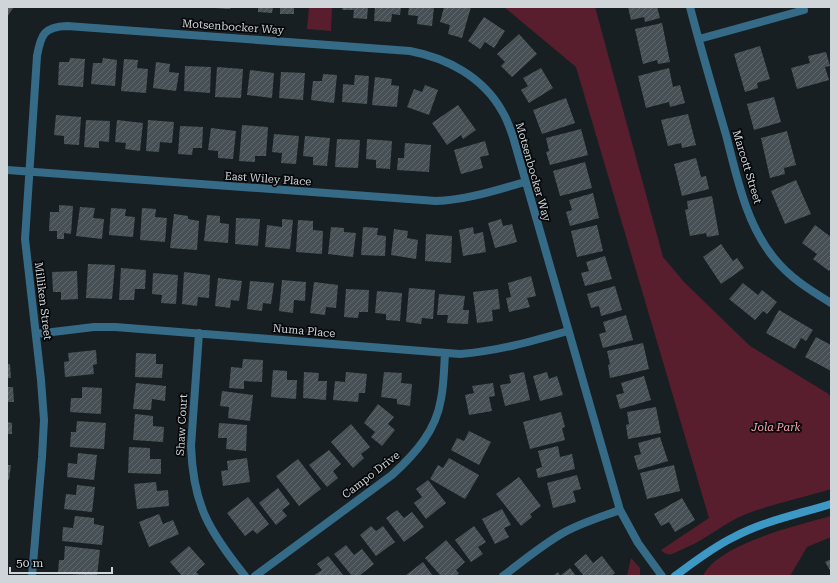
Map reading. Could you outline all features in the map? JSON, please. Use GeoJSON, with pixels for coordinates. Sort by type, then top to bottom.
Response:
{"type":"FeatureCollection","features":[{"type":"Feature","properties":{"kind":"street","name":"Marcott Street"},"geometry":{"type":"LineString","coordinates":[[690,7],[742,192],[758,234],[774,258],[791,276],[831,303]]}},
{"type":"Feature","properties":{"kind":"street"},"geometry":{"type":"LineString","coordinates":[[699,39],[804,10]]}},
{"type":"Feature","properties":{"kind":"street","name":"Motsenbocker Way"},"geometry":{"type":"LineString","coordinates":[[46,30],[55,26],[67,26],[410,51],[431,56],[449,63],[480,83],[503,112],[510,130],[620,510],[626,524],[638,543],[662,576]]}},
{"type":"Feature","properties":{"kind":"street","name":"Milliken Street"},"geometry":{"type":"LineString","coordinates":[[32,576],[44,428],[41,380],[25,239],[37,56],[42,37],[46,30]]}},
{"type":"Feature","properties":{"kind":"street","name":"East Wiley Place"},"geometry":{"type":"LineString","coordinates":[[7,170],[436,202],[474,196],[525,182]]}},
{"type":"Feature","properties":{"kind":"street","name":"Numa Place"},"geometry":{"type":"LineString","coordinates":[[36,334],[94,327],[115,327],[460,354],[509,347],[568,331]]}},
{"type":"Feature","properties":{"kind":"street","name":"Shaw Court"},"geometry":{"type":"LineString","coordinates":[[199,333],[191,446],[196,491],[206,520],[214,534],[245,576]]}},
{"type":"Feature","properties":{"kind":"street","name":"Campo Drive"},"geometry":{"type":"LineString","coordinates":[[255,576],[392,474],[410,457],[425,438],[436,419],[441,399],[445,353]]}},
{"type":"Feature","properties":{"kind":"street"},"geometry":{"type":"LineString","coordinates":[[675,576],[716,547],[743,532],[831,504]]}},
{"type":"Feature","properties":{"kind":"street"},"geometry":{"type":"LineString","coordinates":[[503,576],[540,548],[563,533],[620,510]]}},
{"type":"Feature","properties":{"kind":"green space"},"geometry":{"type":"Polygon","coordinates":[[[309,7],[332,7],[331,31],[307,29],[309,7]]]}},
{"type":"Feature","properties":{"kind":"green space","name":"Jola Park"},"geometry":{"type":"Polygon","coordinates":[[[504,7],[595,7],[663,257],[684,282],[750,346],[827,393],[831,397],[831,489],[773,505],[739,517],[727,523],[705,538],[674,553],[666,554],[661,550],[709,518],[576,67],[504,7]]]}},
{"type":"Feature","properties":{"kind":"green space"},"geometry":{"type":"Polygon","coordinates":[[[831,516],[831,537],[807,547],[790,576],[703,576],[711,565],[725,554],[741,545],[760,537],[831,516]]]}},
{"type":"Feature","properties":{"kind":"green space"},"geometry":{"type":"Polygon","coordinates":[[[631,558],[640,568],[640,576],[627,576],[631,558]]]}},
{"type":"Feature","properties":{"kind":"building"},"geometry":{"type":"Polygon","coordinates":[[[7,7],[14,7],[7,17],[7,7]]]}},
{"type":"Feature","properties":{"kind":"building"},"geometry":{"type":"Polygon","coordinates":[[[215,7],[231,7],[230,9],[215,7]]]}},
{"type":"Feature","properties":{"kind":"building"},"geometry":{"type":"Polygon","coordinates":[[[258,7],[273,7],[272,13],[258,12],[258,7]]]}},
{"type":"Feature","properties":{"kind":"building"},"geometry":{"type":"Polygon","coordinates":[[[280,7],[294,7],[294,14],[280,14],[280,7]]]}},
{"type":"Feature","properties":{"kind":"building"},"geometry":{"type":"Polygon","coordinates":[[[343,7],[368,7],[367,19],[353,18],[354,10],[342,10],[343,7]]]}},
{"type":"Feature","properties":{"kind":"building"},"geometry":{"type":"Polygon","coordinates":[[[375,7],[401,7],[400,15],[392,14],[391,22],[374,21],[375,7]]]}},
{"type":"Feature","properties":{"kind":"building"},"geometry":{"type":"Polygon","coordinates":[[[409,7],[434,7],[432,26],[417,24],[418,16],[408,15],[409,7]]]}},
{"type":"Feature","properties":{"kind":"building"},"geometry":{"type":"Polygon","coordinates":[[[444,7],[471,7],[462,38],[448,34],[450,25],[440,22],[444,7]]]}},
{"type":"Feature","properties":{"kind":"building"},"geometry":{"type":"Polygon","coordinates":[[[628,7],[657,7],[660,18],[645,22],[644,17],[631,20],[628,7]]]}},
{"type":"Feature","properties":{"kind":"building"},"geometry":{"type":"Polygon","coordinates":[[[484,17],[505,31],[494,48],[485,42],[480,49],[468,41],[484,17]]]}},
{"type":"Feature","properties":{"kind":"building"},"geometry":{"type":"Polygon","coordinates":[[[662,23],[670,62],[658,64],[657,60],[643,64],[635,29],[662,23]]]}},
{"type":"Feature","properties":{"kind":"building"},"geometry":{"type":"Polygon","coordinates":[[[519,34],[537,54],[512,77],[501,66],[505,62],[497,54],[519,34]]]}},
{"type":"Feature","properties":{"kind":"building"},"geometry":{"type":"Polygon","coordinates":[[[760,46],[770,79],[757,83],[758,88],[745,92],[734,54],[760,46]]]}},
{"type":"Feature","properties":{"kind":"building"},"geometry":{"type":"Polygon","coordinates":[[[826,52],[830,66],[825,67],[829,80],[797,89],[791,68],[810,63],[808,56],[826,52]]]}},
{"type":"Feature","properties":{"kind":"building"},"geometry":{"type":"Polygon","coordinates":[[[70,58],[85,59],[83,87],[58,85],[59,62],[69,62],[70,58]]]}},
{"type":"Feature","properties":{"kind":"building"},"geometry":{"type":"Polygon","coordinates":[[[103,58],[117,60],[115,86],[91,84],[93,63],[102,63],[103,58]]]}},
{"type":"Feature","properties":{"kind":"building"},"geometry":{"type":"Polygon","coordinates":[[[124,59],[138,60],[137,68],[148,69],[146,93],[121,91],[124,59]]]}},
{"type":"Feature","properties":{"kind":"building"},"geometry":{"type":"Polygon","coordinates":[[[156,62],[170,64],[169,72],[179,73],[176,91],[153,88],[156,62]]]}},
{"type":"Feature","properties":{"kind":"building"},"geometry":{"type":"Polygon","coordinates":[[[185,66],[211,67],[210,93],[184,91],[185,66]]]}},
{"type":"Feature","properties":{"kind":"building"},"geometry":{"type":"Polygon","coordinates":[[[217,67],[243,69],[241,98],[215,97],[217,67]]]}},
{"type":"Feature","properties":{"kind":"building"},"geometry":{"type":"Polygon","coordinates":[[[541,68],[553,88],[529,103],[521,90],[528,86],[523,78],[541,68]]]}},
{"type":"Feature","properties":{"kind":"building"},"geometry":{"type":"Polygon","coordinates":[[[669,68],[673,87],[680,85],[685,103],[670,107],[669,102],[646,108],[638,76],[669,68]]]}},
{"type":"Feature","properties":{"kind":"building"},"geometry":{"type":"Polygon","coordinates":[[[250,70],[274,73],[272,98],[247,95],[250,70]]]}},
{"type":"Feature","properties":{"kind":"building"},"geometry":{"type":"Polygon","coordinates":[[[281,72],[305,73],[303,100],[279,98],[281,72]]]}},
{"type":"Feature","properties":{"kind":"building"},"geometry":{"type":"Polygon","coordinates":[[[323,74],[337,75],[334,103],[311,100],[313,81],[322,81],[323,74]]]}},
{"type":"Feature","properties":{"kind":"building"},"geometry":{"type":"Polygon","coordinates":[[[355,75],[369,76],[367,104],[342,102],[343,84],[354,85],[355,75]]]}},
{"type":"Feature","properties":{"kind":"building"},"geometry":{"type":"Polygon","coordinates":[[[375,77],[392,79],[391,85],[399,86],[397,107],[372,105],[375,77]]]}},
{"type":"Feature","properties":{"kind":"building"},"geometry":{"type":"Polygon","coordinates":[[[425,85],[438,90],[429,115],[407,107],[414,89],[422,92],[425,85]]]}},
{"type":"Feature","properties":{"kind":"building"},"geometry":{"type":"Polygon","coordinates":[[[774,97],[781,122],[754,130],[747,104],[774,97]]]}},
{"type":"Feature","properties":{"kind":"building"},"geometry":{"type":"Polygon","coordinates":[[[566,98],[575,123],[542,134],[533,110],[566,98]]]}},
{"type":"Feature","properties":{"kind":"building"},"geometry":{"type":"Polygon","coordinates":[[[458,105],[476,130],[463,139],[461,135],[447,145],[432,123],[458,105]]]}},
{"type":"Feature","properties":{"kind":"building"},"geometry":{"type":"Polygon","coordinates":[[[688,114],[696,145],[682,148],[681,143],[668,146],[661,120],[688,114]]]}},
{"type":"Feature","properties":{"kind":"building"},"geometry":{"type":"Polygon","coordinates":[[[56,115],[81,117],[79,145],[64,144],[64,136],[54,135],[56,115]]]}},
{"type":"Feature","properties":{"kind":"building"},"geometry":{"type":"Polygon","coordinates":[[[86,120],[110,121],[109,142],[99,141],[99,148],[84,147],[86,120]]]}},
{"type":"Feature","properties":{"kind":"building"},"geometry":{"type":"Polygon","coordinates":[[[117,120],[143,123],[140,151],[125,149],[126,143],[115,142],[117,120]]]}},
{"type":"Feature","properties":{"kind":"building"},"geometry":{"type":"Polygon","coordinates":[[[148,120],[174,122],[172,143],[160,142],[159,152],[146,151],[148,120]]]}},
{"type":"Feature","properties":{"kind":"building"},"geometry":{"type":"Polygon","coordinates":[[[242,125],[268,127],[266,156],[255,156],[255,162],[239,161],[242,125]]]}},
{"type":"Feature","properties":{"kind":"building"},"geometry":{"type":"Polygon","coordinates":[[[180,126],[203,127],[202,148],[193,148],[192,155],[178,154],[180,126]]]}},
{"type":"Feature","properties":{"kind":"building"},"geometry":{"type":"Polygon","coordinates":[[[211,128],[236,131],[233,159],[218,158],[218,151],[208,150],[211,128]]]}},
{"type":"Feature","properties":{"kind":"building"},"geometry":{"type":"Polygon","coordinates":[[[581,129],[588,155],[550,165],[546,152],[549,151],[546,138],[581,129]]]}},
{"type":"Feature","properties":{"kind":"building"},"geometry":{"type":"Polygon","coordinates":[[[787,131],[796,165],[784,168],[785,174],[770,178],[761,138],[787,131]]]}},
{"type":"Feature","properties":{"kind":"building"},"geometry":{"type":"Polygon","coordinates":[[[274,134],[299,136],[296,164],[281,163],[282,153],[272,152],[274,134]]]}},
{"type":"Feature","properties":{"kind":"building"},"geometry":{"type":"Polygon","coordinates":[[[305,136],[330,138],[327,166],[313,165],[313,157],[303,156],[305,136]]]}},
{"type":"Feature","properties":{"kind":"building"},"geometry":{"type":"Polygon","coordinates":[[[337,139],[360,140],[358,168],[335,167],[337,139]]]}},
{"type":"Feature","properties":{"kind":"building"},"geometry":{"type":"Polygon","coordinates":[[[367,139],[392,141],[390,169],[376,168],[376,160],[366,159],[367,139]]]}},
{"type":"Feature","properties":{"kind":"building"},"geometry":{"type":"Polygon","coordinates":[[[485,141],[489,155],[480,157],[483,168],[461,174],[454,150],[485,141]]]}},
{"type":"Feature","properties":{"kind":"building"},"geometry":{"type":"Polygon","coordinates":[[[405,143],[431,145],[429,172],[397,170],[398,158],[404,158],[405,143]]]}},
{"type":"Feature","properties":{"kind":"building"},"geometry":{"type":"Polygon","coordinates":[[[696,158],[701,177],[706,176],[709,189],[682,196],[674,164],[696,158]]]}},
{"type":"Feature","properties":{"kind":"building"},"geometry":{"type":"Polygon","coordinates":[[[585,162],[592,188],[560,196],[553,171],[585,162]]]}},
{"type":"Feature","properties":{"kind":"building"},"geometry":{"type":"Polygon","coordinates":[[[796,180],[811,214],[785,224],[771,191],[796,180]]]}},
{"type":"Feature","properties":{"kind":"building"},"geometry":{"type":"Polygon","coordinates":[[[593,193],[599,218],[570,226],[566,212],[572,210],[569,200],[593,193]]]}},
{"type":"Feature","properties":{"kind":"building"},"geometry":{"type":"Polygon","coordinates":[[[712,196],[719,235],[707,237],[706,233],[690,236],[685,210],[688,209],[687,201],[712,196]]]}},
{"type":"Feature","properties":{"kind":"building"},"geometry":{"type":"Polygon","coordinates":[[[59,205],[73,206],[71,234],[64,233],[64,239],[57,239],[57,231],[49,231],[50,212],[59,212],[59,205]]]}},
{"type":"Feature","properties":{"kind":"building"},"geometry":{"type":"Polygon","coordinates":[[[80,207],[95,208],[93,218],[104,219],[102,239],[76,236],[80,207]]]}},
{"type":"Feature","properties":{"kind":"building"},"geometry":{"type":"Polygon","coordinates":[[[111,208],[126,209],[125,216],[135,217],[133,237],[109,235],[111,208]]]}},
{"type":"Feature","properties":{"kind":"building"},"geometry":{"type":"Polygon","coordinates":[[[142,208],[156,209],[155,217],[167,218],[165,242],[140,240],[142,208]]]}},
{"type":"Feature","properties":{"kind":"building"},"geometry":{"type":"Polygon","coordinates":[[[174,214],[188,216],[188,219],[199,221],[197,250],[170,248],[174,214]]]}},
{"type":"Feature","properties":{"kind":"building"},"geometry":{"type":"Polygon","coordinates":[[[207,215],[220,216],[220,223],[229,224],[228,243],[204,241],[207,215]]]}},
{"type":"Feature","properties":{"kind":"building"},"geometry":{"type":"Polygon","coordinates":[[[236,218],[260,219],[258,246],[235,244],[236,218]]]}},
{"type":"Feature","properties":{"kind":"building"},"geometry":{"type":"Polygon","coordinates":[[[282,219],[293,220],[290,249],[265,247],[267,225],[282,227],[282,219]]]}},
{"type":"Feature","properties":{"kind":"building"},"geometry":{"type":"Polygon","coordinates":[[[501,219],[503,226],[512,224],[517,242],[495,248],[488,223],[501,219]]]}},
{"type":"Feature","properties":{"kind":"building"},"geometry":{"type":"Polygon","coordinates":[[[298,220],[313,221],[313,230],[323,231],[322,254],[296,252],[298,220]]]}},
{"type":"Feature","properties":{"kind":"building"},"geometry":{"type":"Polygon","coordinates":[[[597,225],[603,251],[577,257],[571,231],[597,225]]]}},
{"type":"Feature","properties":{"kind":"building"},"geometry":{"type":"Polygon","coordinates":[[[815,225],[831,237],[831,268],[829,271],[813,259],[817,254],[802,243],[815,225]]]}},
{"type":"Feature","properties":{"kind":"building"},"geometry":{"type":"Polygon","coordinates":[[[331,227],[344,228],[344,232],[356,233],[353,257],[328,254],[331,227]]]}},
{"type":"Feature","properties":{"kind":"building"},"geometry":{"type":"Polygon","coordinates":[[[363,227],[378,228],[377,235],[386,236],[385,256],[361,255],[363,227]]]}},
{"type":"Feature","properties":{"kind":"building"},"geometry":{"type":"Polygon","coordinates":[[[473,227],[474,234],[483,232],[486,252],[463,256],[459,230],[473,227]]]}},
{"type":"Feature","properties":{"kind":"building"},"geometry":{"type":"Polygon","coordinates":[[[394,229],[408,231],[407,238],[418,240],[416,259],[391,255],[394,229]]]}},
{"type":"Feature","properties":{"kind":"building"},"geometry":{"type":"Polygon","coordinates":[[[426,234],[452,236],[451,263],[425,261],[426,234]]]}},
{"type":"Feature","properties":{"kind":"building"},"geometry":{"type":"Polygon","coordinates":[[[721,244],[733,261],[737,258],[744,268],[721,284],[703,257],[721,244]]]}},
{"type":"Feature","properties":{"kind":"building"},"geometry":{"type":"Polygon","coordinates":[[[605,256],[612,279],[585,286],[581,273],[589,271],[586,262],[605,256]]]}},
{"type":"Feature","properties":{"kind":"building"},"geometry":{"type":"Polygon","coordinates":[[[88,264],[115,265],[112,299],[86,298],[88,264]]]}},
{"type":"Feature","properties":{"kind":"building"},"geometry":{"type":"Polygon","coordinates":[[[121,268],[146,270],[145,289],[135,289],[134,300],[119,300],[121,268]]]}},
{"type":"Feature","properties":{"kind":"building"},"geometry":{"type":"Polygon","coordinates":[[[77,271],[78,299],[61,300],[61,292],[53,292],[52,272],[77,271]]]}},
{"type":"Feature","properties":{"kind":"building"},"geometry":{"type":"Polygon","coordinates":[[[184,272],[210,275],[209,298],[198,297],[197,306],[182,304],[184,272]]]}},
{"type":"Feature","properties":{"kind":"building"},"geometry":{"type":"Polygon","coordinates":[[[153,273],[178,275],[176,304],[161,303],[162,295],[152,294],[153,273]]]}},
{"type":"Feature","properties":{"kind":"building"},"geometry":{"type":"Polygon","coordinates":[[[531,276],[536,296],[527,298],[530,307],[509,312],[506,298],[511,297],[508,283],[531,276]]]}},
{"type":"Feature","properties":{"kind":"building"},"geometry":{"type":"Polygon","coordinates":[[[218,278],[242,281],[239,301],[231,300],[230,308],[215,306],[218,278]]]}},
{"type":"Feature","properties":{"kind":"building"},"geometry":{"type":"Polygon","coordinates":[[[282,280],[306,282],[305,301],[294,300],[293,313],[279,311],[282,280]]]}},
{"type":"Feature","properties":{"kind":"building"},"geometry":{"type":"Polygon","coordinates":[[[250,281],[274,283],[271,304],[263,303],[262,311],[247,309],[250,281]]]}},
{"type":"Feature","properties":{"kind":"building"},"geometry":{"type":"Polygon","coordinates":[[[314,282],[338,285],[336,308],[326,307],[325,315],[310,313],[314,282]]]}},
{"type":"Feature","properties":{"kind":"building"},"geometry":{"type":"Polygon","coordinates":[[[743,283],[758,295],[762,290],[777,302],[767,314],[763,311],[755,320],[729,299],[743,283]]]}},
{"type":"Feature","properties":{"kind":"building"},"geometry":{"type":"Polygon","coordinates":[[[615,286],[622,310],[601,316],[599,306],[591,308],[587,294],[615,286]]]}},
{"type":"Feature","properties":{"kind":"building"},"geometry":{"type":"Polygon","coordinates":[[[409,288],[435,290],[433,319],[422,318],[421,324],[406,322],[409,288]]]}},
{"type":"Feature","properties":{"kind":"building"},"geometry":{"type":"Polygon","coordinates":[[[346,289],[369,290],[368,312],[359,312],[358,318],[344,317],[346,289]]]}},
{"type":"Feature","properties":{"kind":"building"},"geometry":{"type":"Polygon","coordinates":[[[498,289],[500,309],[492,310],[493,321],[477,323],[473,292],[498,289]]]}},
{"type":"Feature","properties":{"kind":"building"},"geometry":{"type":"Polygon","coordinates":[[[377,291],[402,293],[400,321],[386,320],[386,314],[375,313],[377,291]]]}},
{"type":"Feature","properties":{"kind":"building"},"geometry":{"type":"Polygon","coordinates":[[[439,294],[465,296],[463,310],[469,310],[468,324],[447,323],[448,315],[437,315],[439,294]]]}},
{"type":"Feature","properties":{"kind":"building"},"geometry":{"type":"Polygon","coordinates":[[[779,310],[813,330],[806,341],[801,338],[795,349],[766,333],[779,310]]]}},
{"type":"Feature","properties":{"kind":"building"},"geometry":{"type":"Polygon","coordinates":[[[626,315],[633,340],[603,348],[599,334],[606,332],[603,322],[626,315]]]}},
{"type":"Feature","properties":{"kind":"building"},"geometry":{"type":"Polygon","coordinates":[[[816,337],[831,345],[831,371],[805,357],[816,337]]]}},
{"type":"Feature","properties":{"kind":"building"},"geometry":{"type":"Polygon","coordinates":[[[643,343],[649,369],[610,378],[608,365],[610,364],[607,351],[643,343]]]}},
{"type":"Feature","properties":{"kind":"building"},"geometry":{"type":"Polygon","coordinates":[[[96,350],[97,364],[93,365],[94,374],[65,377],[64,362],[69,361],[68,353],[96,350]]]}},
{"type":"Feature","properties":{"kind":"building"},"geometry":{"type":"Polygon","coordinates":[[[136,353],[156,354],[156,364],[163,364],[162,378],[135,377],[136,353]]]}},
{"type":"Feature","properties":{"kind":"building"},"geometry":{"type":"Polygon","coordinates":[[[243,359],[263,360],[262,382],[244,381],[244,389],[229,388],[231,367],[242,368],[243,359]]]}},
{"type":"Feature","properties":{"kind":"building"},"geometry":{"type":"Polygon","coordinates":[[[7,364],[10,364],[11,378],[7,378],[7,364]]]}},
{"type":"Feature","properties":{"kind":"building"},"geometry":{"type":"Polygon","coordinates":[[[273,370],[287,371],[287,380],[297,380],[296,399],[271,397],[273,370]]]}},
{"type":"Feature","properties":{"kind":"building"},"geometry":{"type":"Polygon","coordinates":[[[304,372],[319,373],[318,381],[327,381],[326,400],[303,398],[304,372]]]}},
{"type":"Feature","properties":{"kind":"building"},"geometry":{"type":"Polygon","coordinates":[[[346,372],[367,374],[365,393],[359,393],[358,402],[333,400],[335,381],[345,382],[346,372]]]}},
{"type":"Feature","properties":{"kind":"building"},"geometry":{"type":"Polygon","coordinates":[[[384,372],[402,373],[401,383],[412,384],[410,406],[397,404],[397,399],[381,397],[384,372]]]}},
{"type":"Feature","properties":{"kind":"building"},"geometry":{"type":"Polygon","coordinates":[[[524,372],[530,400],[505,406],[500,385],[511,383],[509,375],[524,372]]]}},
{"type":"Feature","properties":{"kind":"building"},"geometry":{"type":"Polygon","coordinates":[[[547,372],[549,379],[557,376],[563,395],[540,401],[533,376],[547,372]]]}},
{"type":"Feature","properties":{"kind":"building"},"geometry":{"type":"Polygon","coordinates":[[[644,376],[651,400],[620,409],[616,395],[624,393],[621,383],[644,376]]]}},
{"type":"Feature","properties":{"kind":"building"},"geometry":{"type":"Polygon","coordinates":[[[136,383],[166,386],[165,401],[152,399],[151,410],[133,409],[136,383]]]}},
{"type":"Feature","properties":{"kind":"building"},"geometry":{"type":"Polygon","coordinates":[[[493,383],[495,396],[489,397],[492,411],[469,415],[465,395],[474,393],[472,386],[493,383]]]}},
{"type":"Feature","properties":{"kind":"building"},"geometry":{"type":"Polygon","coordinates":[[[7,387],[13,387],[14,402],[7,402],[7,387]]]}},
{"type":"Feature","properties":{"kind":"building"},"geometry":{"type":"Polygon","coordinates":[[[82,387],[102,388],[101,414],[70,412],[71,398],[82,398],[82,387]]]}},
{"type":"Feature","properties":{"kind":"building"},"geometry":{"type":"Polygon","coordinates":[[[222,391],[253,395],[250,421],[228,418],[229,407],[220,406],[222,391]]]}},
{"type":"Feature","properties":{"kind":"building"},"geometry":{"type":"Polygon","coordinates":[[[378,404],[394,417],[388,424],[395,430],[382,446],[371,437],[375,432],[364,423],[378,404]]]}},
{"type":"Feature","properties":{"kind":"building"},"geometry":{"type":"Polygon","coordinates":[[[656,407],[661,433],[628,439],[626,425],[629,424],[627,412],[656,407]]]}},
{"type":"Feature","properties":{"kind":"building"},"geometry":{"type":"Polygon","coordinates":[[[561,412],[565,427],[562,428],[565,440],[530,449],[523,422],[561,412]]]}},
{"type":"Feature","properties":{"kind":"building"},"geometry":{"type":"Polygon","coordinates":[[[135,414],[153,416],[153,426],[164,427],[163,442],[133,440],[135,414]]]}},
{"type":"Feature","properties":{"kind":"building"},"geometry":{"type":"Polygon","coordinates":[[[77,421],[106,423],[104,449],[70,447],[71,432],[76,432],[77,421]]]}},
{"type":"Feature","properties":{"kind":"building"},"geometry":{"type":"Polygon","coordinates":[[[7,422],[12,423],[12,434],[7,434],[7,422]]]}},
{"type":"Feature","properties":{"kind":"building"},"geometry":{"type":"Polygon","coordinates":[[[219,423],[247,425],[246,451],[226,449],[227,438],[218,438],[219,423]]]}},
{"type":"Feature","properties":{"kind":"building"},"geometry":{"type":"Polygon","coordinates":[[[351,424],[370,447],[361,454],[364,458],[353,468],[331,442],[351,424]]]}},
{"type":"Feature","properties":{"kind":"building"},"geometry":{"type":"Polygon","coordinates":[[[469,431],[491,442],[479,465],[451,450],[457,438],[464,441],[469,431]]]}},
{"type":"Feature","properties":{"kind":"building"},"geometry":{"type":"Polygon","coordinates":[[[660,437],[668,461],[638,470],[634,456],[641,454],[638,443],[660,437]]]}},
{"type":"Feature","properties":{"kind":"building"},"geometry":{"type":"Polygon","coordinates":[[[558,446],[560,457],[572,454],[575,469],[538,478],[536,469],[542,467],[538,451],[558,446]]]}},
{"type":"Feature","properties":{"kind":"building"},"geometry":{"type":"Polygon","coordinates":[[[129,447],[150,448],[150,459],[161,459],[161,474],[128,473],[129,447]]]}},
{"type":"Feature","properties":{"kind":"building"},"geometry":{"type":"Polygon","coordinates":[[[329,450],[341,464],[333,471],[338,478],[327,487],[309,465],[329,450]]]}},
{"type":"Feature","properties":{"kind":"building"},"geometry":{"type":"Polygon","coordinates":[[[78,453],[97,455],[94,480],[67,477],[68,463],[77,464],[78,453]]]}},
{"type":"Feature","properties":{"kind":"building"},"geometry":{"type":"Polygon","coordinates":[[[247,458],[250,482],[223,486],[221,471],[228,470],[227,461],[247,458]]]}},
{"type":"Feature","properties":{"kind":"building"},"geometry":{"type":"Polygon","coordinates":[[[449,458],[479,475],[465,499],[430,479],[438,465],[443,468],[449,458]]]}},
{"type":"Feature","properties":{"kind":"building"},"geometry":{"type":"Polygon","coordinates":[[[298,459],[321,489],[299,506],[276,476],[298,459]]]}},
{"type":"Feature","properties":{"kind":"building"},"geometry":{"type":"Polygon","coordinates":[[[7,465],[11,465],[9,480],[7,480],[7,465]]]}},
{"type":"Feature","properties":{"kind":"building"},"geometry":{"type":"Polygon","coordinates":[[[674,465],[680,491],[647,499],[640,473],[674,465]]]}},
{"type":"Feature","properties":{"kind":"building"},"geometry":{"type":"Polygon","coordinates":[[[577,475],[581,489],[573,491],[576,502],[553,508],[547,483],[577,475]]]}},
{"type":"Feature","properties":{"kind":"building"},"geometry":{"type":"Polygon","coordinates":[[[519,477],[541,506],[530,514],[532,517],[521,526],[496,494],[519,477]]]}},
{"type":"Feature","properties":{"kind":"building"},"geometry":{"type":"Polygon","coordinates":[[[428,480],[446,503],[426,519],[414,503],[422,497],[416,489],[428,480]]]}},
{"type":"Feature","properties":{"kind":"building"},"geometry":{"type":"Polygon","coordinates":[[[156,482],[157,491],[168,490],[169,506],[137,509],[134,484],[156,482]]]}},
{"type":"Feature","properties":{"kind":"building"},"geometry":{"type":"Polygon","coordinates":[[[77,485],[95,487],[92,512],[64,509],[66,494],[76,495],[77,485]]]}},
{"type":"Feature","properties":{"kind":"building"},"geometry":{"type":"Polygon","coordinates":[[[278,488],[290,504],[282,510],[287,516],[276,525],[259,503],[278,488]]]}},
{"type":"Feature","properties":{"kind":"building"},"geometry":{"type":"Polygon","coordinates":[[[248,497],[269,524],[257,534],[253,530],[245,536],[227,513],[248,497]]]}},
{"type":"Feature","properties":{"kind":"building"},"geometry":{"type":"Polygon","coordinates":[[[682,498],[695,520],[675,532],[669,522],[661,526],[654,514],[682,498]]]}},
{"type":"Feature","properties":{"kind":"building"},"geometry":{"type":"Polygon","coordinates":[[[502,509],[511,525],[504,528],[509,537],[495,544],[482,519],[502,509]]]}},
{"type":"Feature","properties":{"kind":"building"},"geometry":{"type":"Polygon","coordinates":[[[397,510],[404,518],[412,512],[424,527],[404,542],[386,518],[397,510]]]}},
{"type":"Feature","properties":{"kind":"building"},"geometry":{"type":"Polygon","coordinates":[[[159,514],[163,524],[173,520],[179,534],[149,547],[139,522],[159,514]]]}},
{"type":"Feature","properties":{"kind":"building"},"geometry":{"type":"Polygon","coordinates":[[[75,516],[94,518],[94,524],[104,526],[102,545],[62,541],[63,527],[73,528],[75,516]]]}},
{"type":"Feature","properties":{"kind":"building"},"geometry":{"type":"Polygon","coordinates":[[[371,526],[376,531],[383,526],[395,542],[376,556],[360,535],[371,526]]]}},
{"type":"Feature","properties":{"kind":"building"},"geometry":{"type":"Polygon","coordinates":[[[474,526],[486,542],[478,547],[483,554],[471,562],[455,540],[474,526]]]}},
{"type":"Feature","properties":{"kind":"building"},"geometry":{"type":"Polygon","coordinates":[[[446,540],[465,562],[456,570],[459,573],[456,576],[441,576],[425,558],[446,540]]]}},
{"type":"Feature","properties":{"kind":"building"},"geometry":{"type":"Polygon","coordinates":[[[346,545],[354,555],[362,549],[374,564],[359,576],[352,576],[334,554],[346,545]]]}},
{"type":"Feature","properties":{"kind":"building"},"geometry":{"type":"Polygon","coordinates":[[[65,546],[100,550],[97,576],[58,573],[59,560],[64,560],[65,546]]]}},
{"type":"Feature","properties":{"kind":"building"},"geometry":{"type":"Polygon","coordinates":[[[189,546],[205,564],[196,572],[200,576],[182,576],[170,562],[189,546]]]}},
{"type":"Feature","properties":{"kind":"building"},"geometry":{"type":"Polygon","coordinates":[[[586,554],[593,563],[602,556],[615,573],[611,576],[584,576],[574,564],[586,554]]]}},
{"type":"Feature","properties":{"kind":"building"},"geometry":{"type":"Polygon","coordinates":[[[328,556],[344,576],[313,576],[322,570],[317,564],[328,556]]]}},
{"type":"Feature","properties":{"kind":"building"},"geometry":{"type":"Polygon","coordinates":[[[831,559],[831,572],[825,562],[831,559]]]}},
{"type":"Feature","properties":{"kind":"building"},"geometry":{"type":"Polygon","coordinates":[[[423,562],[433,576],[405,576],[423,562]]]}},
{"type":"Feature","properties":{"kind":"building"},"geometry":{"type":"Polygon","coordinates":[[[570,568],[576,576],[560,576],[570,568]]]}},
{"type":"Feature","properties":{"kind":"building"},"geometry":{"type":"Polygon","coordinates":[[[558,572],[560,576],[553,576],[558,572]]]}}]}
